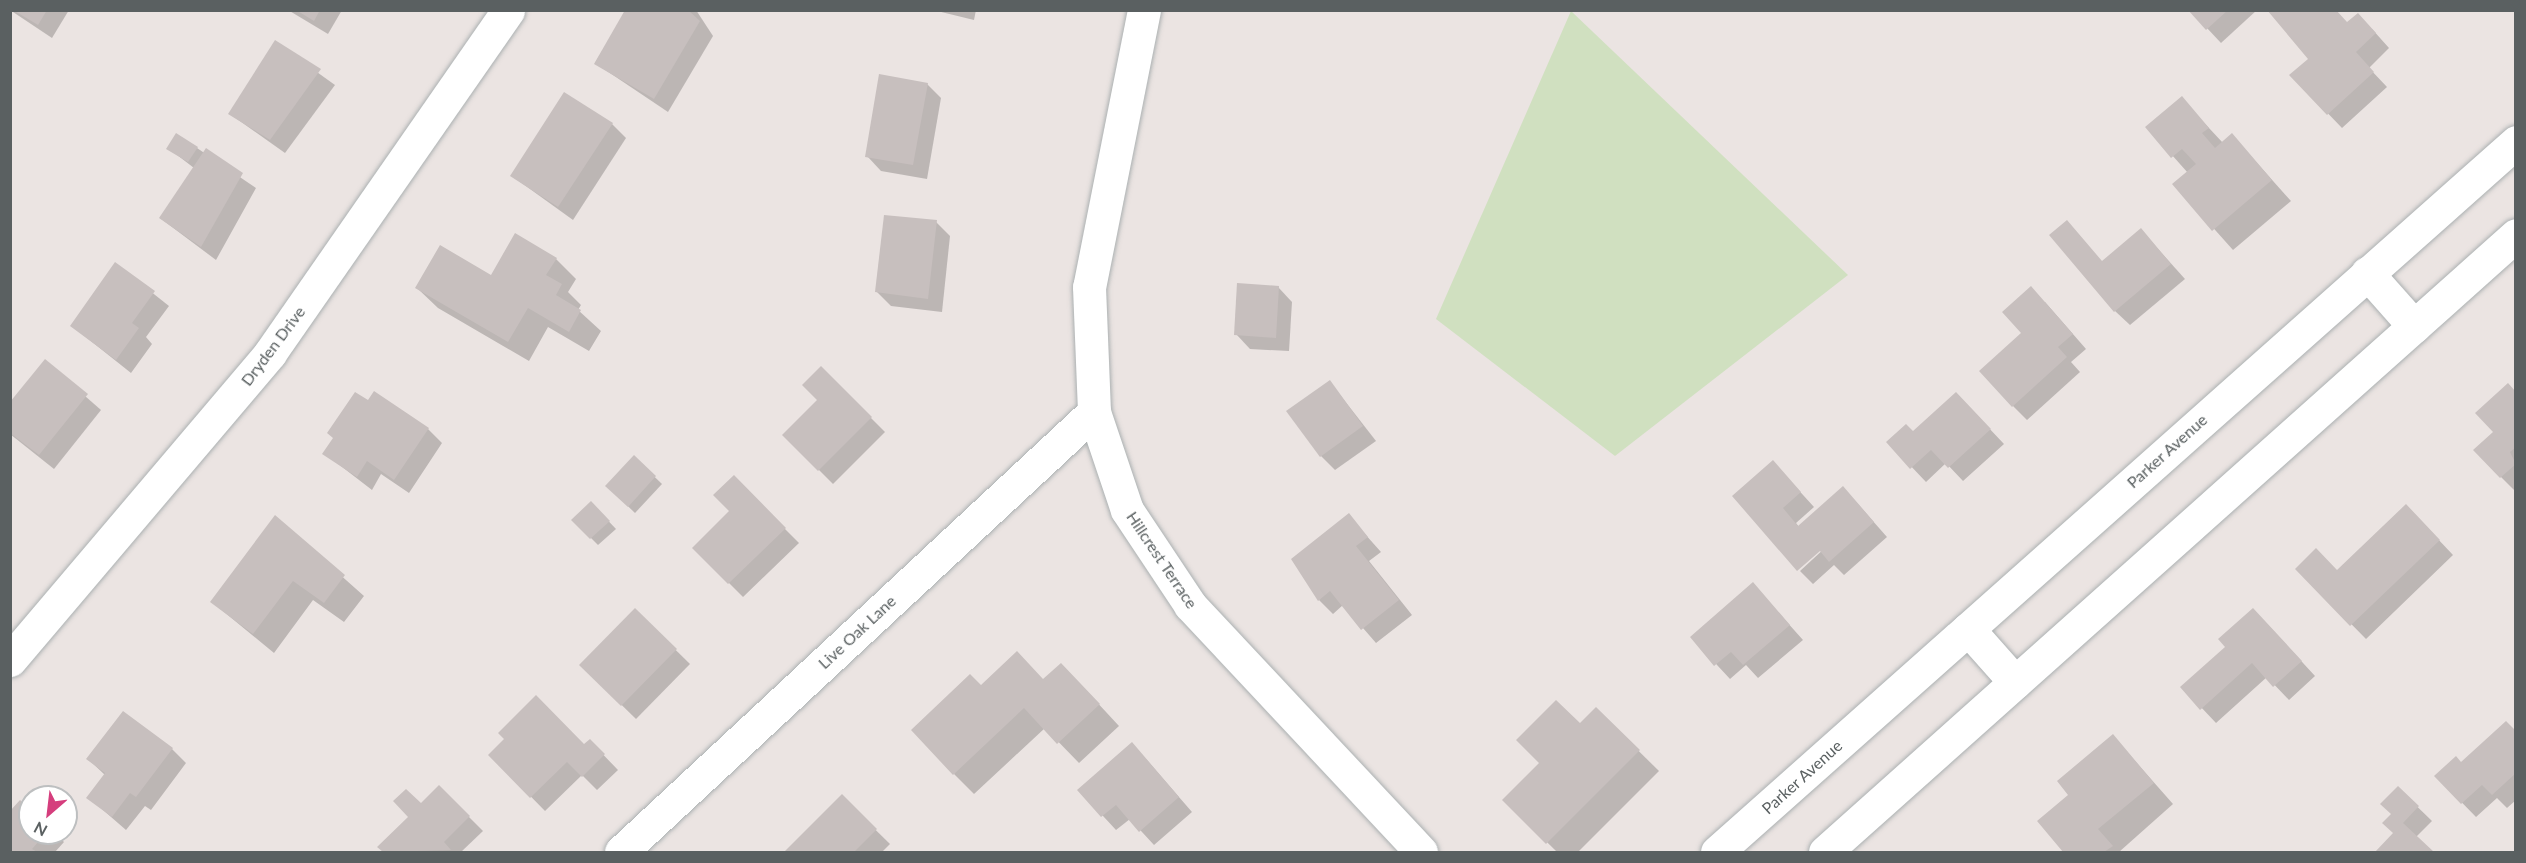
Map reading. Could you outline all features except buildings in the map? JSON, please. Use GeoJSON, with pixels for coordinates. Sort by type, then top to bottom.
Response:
{"type":"FeatureCollection","features":[{"type":"Feature","properties":{"kind":"street","name":"Dryden Drive"},"geometry":{"type":"LineString","coordinates":[[10,660],[270,353],[508,10]]}},
{"type":"Feature","properties":{"kind":"street","name":"Hillcrest Terrace"},"geometry":{"type":"LineString","coordinates":[[1144,10],[1089,287],[1094,412],[1127,510],[1190,605],[1421,852]]}},
{"type":"Feature","properties":{"kind":"street","name":"Parker Avenue"},"geometry":{"type":"LineString","coordinates":[[1717,852],[2516,142]]}},
{"type":"Feature","properties":{"kind":"street"},"geometry":{"type":"LineString","coordinates":[[1825,852],[2516,235]]}},
{"type":"Feature","properties":{"kind":"street"},"geometry":{"type":"LineString","coordinates":[[2367,273],[2414,326]]}},
{"type":"Feature","properties":{"kind":"street","name":"Live Oak Lane"},"geometry":{"type":"LineString","coordinates":[[621,852],[1094,412]]}},
{"type":"Feature","properties":{"kind":"street"},"geometry":{"type":"LineString","coordinates":[[1968,629],[2015,682]]}},
{"type":"Feature","properties":{"kind":"green space"},"geometry":{"type":"Polygon","coordinates":[[[1571,11],[1848,275],[1615,456],[1436,319],[1571,11]]]}}]}
